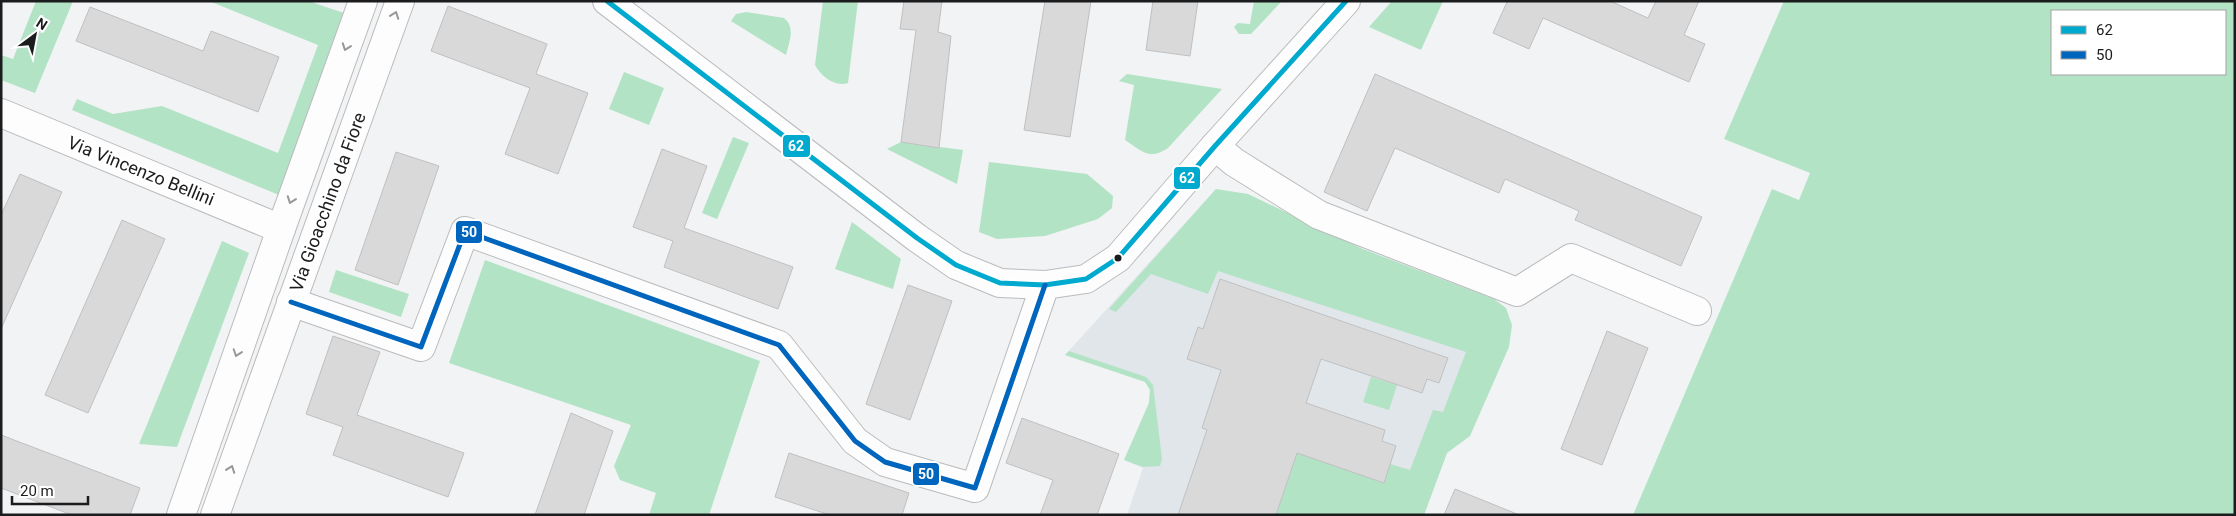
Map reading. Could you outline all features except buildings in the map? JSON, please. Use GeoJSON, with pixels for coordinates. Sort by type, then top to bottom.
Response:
{"type":"FeatureCollection","features":[{"type":"Feature","properties":{"kind":"street","name":"Via Gioacchino da Fiore"},"geometry":{"type":"LineString","coordinates":[[182,515],[281,228],[363,1]]}},
{"type":"Feature","properties":{"kind":"street","name":"Via Gioacchino da Fiore"},"geometry":{"type":"LineString","coordinates":[[215,515],[400,1]]}},
{"type":"Feature","properties":{"kind":"street"},"geometry":{"type":"LineString","coordinates":[[607,1],[917,238],[956,265],[1000,283],[1045,285],[1086,279],[1118,258],[1215,146],[1346,1]]}},
{"type":"Feature","properties":{"kind":"street","name":"Via Vincenzo Bellini"},"geometry":{"type":"LineString","coordinates":[[1,113],[281,228]]}},
{"type":"Feature","properties":{"kind":"street"},"geometry":{"type":"LineString","coordinates":[[1215,146],[1234,162],[1319,215],[1518,292],[1571,258],[1697,311]]}},
{"type":"Feature","properties":{"kind":"street"},"geometry":{"type":"LineString","coordinates":[[291,302],[421,347],[465,231],[780,345],[855,441],[885,462],[975,488],[1045,285]]}},
{"type":"Feature","properties":{"kind":"shaded area"},"geometry":{"type":"Polygon","coordinates":[[[1216,189],[1497,317],[1424,515],[1127,515],[1143,468],[1124,460],[1149,403],[1150,390],[1145,381],[1065,355],[1216,189]]]}},
{"type":"Feature","properties":{"kind":"green space"},"geometry":{"type":"Polygon","coordinates":[[[36,1],[73,1],[35,93],[1,80],[1,55],[13,59],[36,1]]]}},
{"type":"Feature","properties":{"kind":"green space"},"geometry":{"type":"Polygon","coordinates":[[[209,1],[308,1],[347,14],[279,195],[72,110],[77,99],[113,114],[162,106],[278,153],[318,45],[209,1]]]}},
{"type":"Feature","properties":{"kind":"green space"},"geometry":{"type":"Polygon","coordinates":[[[823,1],[858,1],[848,83],[838,84],[829,80],[815,65],[823,1]]]}},
{"type":"Feature","properties":{"kind":"green space"},"geometry":{"type":"Polygon","coordinates":[[[1254,1],[1282,1],[1251,34],[1239,34],[1234,27],[1238,23],[1250,24],[1254,1]]]}},
{"type":"Feature","properties":{"kind":"green space"},"geometry":{"type":"Polygon","coordinates":[[[1392,1],[1443,1],[1421,50],[1369,27],[1392,1]]]}},
{"type":"Feature","properties":{"kind":"green space"},"geometry":{"type":"Polygon","coordinates":[[[1784,1],[2235,1],[2235,515],[1633,515],[1772,189],[1799,200],[1810,173],[1724,139],[1784,1]]]}},
{"type":"Feature","properties":{"kind":"green space"},"geometry":{"type":"Polygon","coordinates":[[[746,12],[784,18],[788,22],[791,35],[786,55],[731,21],[736,14],[746,12]]]}},
{"type":"Feature","properties":{"kind":"green space"},"geometry":{"type":"Polygon","coordinates":[[[624,72],[664,88],[649,125],[609,109],[624,72]]]}},
{"type":"Feature","properties":{"kind":"green space"},"geometry":{"type":"Polygon","coordinates":[[[1127,74],[1222,89],[1168,148],[1156,154],[1151,154],[1141,151],[1125,140],[1134,85],[1119,81],[1127,74]]]}},
{"type":"Feature","properties":{"kind":"green space"},"geometry":{"type":"Polygon","coordinates":[[[733,137],[749,143],[717,219],[702,213],[733,137]]]}},
{"type":"Feature","properties":{"kind":"green space"},"geometry":{"type":"Polygon","coordinates":[[[901,142],[963,150],[957,184],[887,149],[901,142]]]}},
{"type":"Feature","properties":{"kind":"green space"},"geometry":{"type":"Polygon","coordinates":[[[989,162],[1087,174],[1113,196],[1112,208],[1098,219],[1045,236],[997,239],[979,232],[989,162]]]}},
{"type":"Feature","properties":{"kind":"green space"},"geometry":{"type":"Polygon","coordinates":[[[1216,189],[1248,194],[1363,249],[1494,299],[1506,308],[1512,325],[1509,347],[1470,436],[1447,453],[1424,515],[1276,515],[1296,455],[1292,451],[1384,483],[1390,464],[1410,470],[1433,410],[1443,412],[1466,352],[1218,271],[1208,294],[1151,274],[1116,312],[1109,309],[1216,189]]]}},
{"type":"Feature","properties":{"kind":"green space"},"geometry":{"type":"Polygon","coordinates":[[[852,222],[901,259],[893,289],[835,269],[852,222]]]}},
{"type":"Feature","properties":{"kind":"green space"},"geometry":{"type":"Polygon","coordinates":[[[222,241],[249,253],[177,447],[139,444],[222,241]]]}},
{"type":"Feature","properties":{"kind":"green space"},"geometry":{"type":"Polygon","coordinates":[[[485,260],[760,361],[709,515],[649,515],[656,493],[620,480],[614,466],[631,425],[449,363],[485,260]]]}},
{"type":"Feature","properties":{"kind":"green space"},"geometry":{"type":"Polygon","coordinates":[[[336,270],[409,294],[401,317],[329,292],[336,270]]]}},
{"type":"Feature","properties":{"kind":"green space"},"geometry":{"type":"Polygon","coordinates":[[[1069,351],[1146,377],[1153,385],[1162,459],[1160,466],[1143,467],[1124,460],[1149,403],[1150,390],[1145,382],[1065,355],[1069,351]]]}},
{"type":"Feature","properties":{"kind":"green space"},"geometry":{"type":"Polygon","coordinates":[[[1371,377],[1397,385],[1389,410],[1363,402],[1371,377]]]}},
{"type":"Feature","properties":{"kind":"transit line","name":"62"},"geometry":{"type":"LineString","coordinates":[[607,1],[917,238],[956,265],[1000,283],[1045,285],[1086,279],[1118,258],[1215,146],[1346,1]]}},
{"type":"Feature","properties":{"kind":"transit line","name":"50"},"geometry":{"type":"LineString","coordinates":[[291,302],[421,347],[465,231],[779,345],[855,441],[885,462],[975,488],[1045,285]]}}]}
